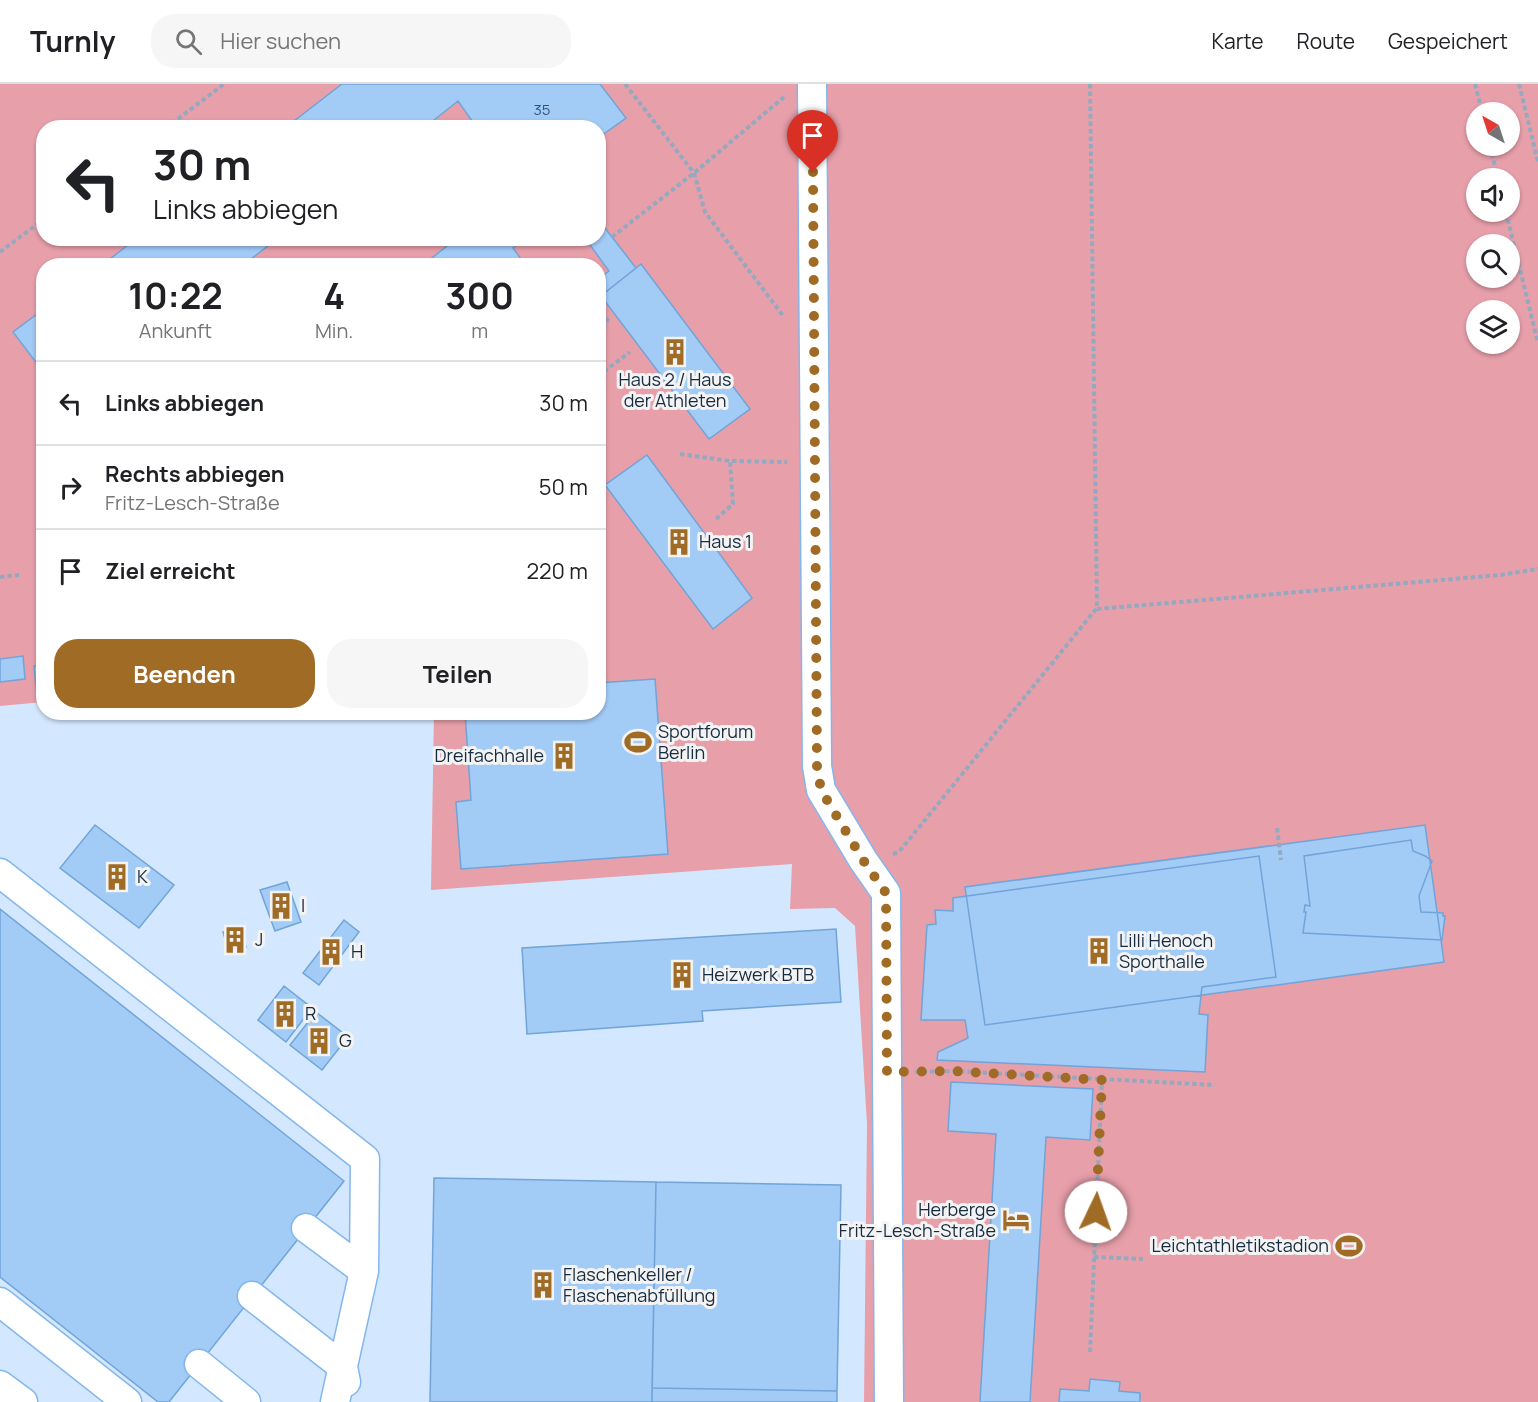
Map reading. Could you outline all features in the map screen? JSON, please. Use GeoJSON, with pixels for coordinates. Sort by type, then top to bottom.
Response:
{"type":"FeatureCollection","features":[{"type":"Feature","properties":{"kind":"street"},"geometry":{"type":"LineString","coordinates":[[801,88],[814,325],[817,766],[821,790],[863,860],[886,893],[889,1402]]}},
{"type":"Feature","properties":{"kind":"street"},"geometry":{"type":"LineString","coordinates":[[0,873],[365,1159],[364,1271],[335,1402]]}},
{"type":"Feature","properties":{"kind":"street"},"geometry":{"type":"LineString","coordinates":[[306,1228],[364,1271]]}},
{"type":"Feature","properties":{"kind":"street"},"geometry":{"type":"LineString","coordinates":[[252,1296],[343,1367],[351,1402]]}},
{"type":"Feature","properties":{"kind":"street"},"geometry":{"type":"LineString","coordinates":[[0,1302],[128,1402]]}},
{"type":"Feature","properties":{"kind":"street"},"geometry":{"type":"LineString","coordinates":[[199,1364],[246,1402]]}},
{"type":"Feature","properties":{"kind":"street"},"geometry":{"type":"LineString","coordinates":[[0,1384],[23,1402]]}},
{"type":"Feature","properties":{"kind":"path"},"geometry":{"type":"LineString","coordinates":[[177,120],[224,84]]}},
{"type":"Feature","properties":{"kind":"path"},"geometry":{"type":"LineString","coordinates":[[625,84],[694,173],[705,212],[790,325],[814,325]]}},
{"type":"Feature","properties":{"kind":"path"},"geometry":{"type":"LineString","coordinates":[[863,860],[899,852],[1096,609],[1090,84]]}},
{"type":"Feature","properties":{"kind":"path"},"geometry":{"type":"LineString","coordinates":[[1475,84],[1480,102]]}},
{"type":"Feature","properties":{"kind":"path"},"geometry":{"type":"LineString","coordinates":[[1520,84],[1538,162]]}},
{"type":"Feature","properties":{"kind":"path"},"geometry":{"type":"LineString","coordinates":[[612,237],[801,88]]}},
{"type":"Feature","properties":{"kind":"path"},"geometry":{"type":"LineString","coordinates":[[1508,222],[1538,343]]}},
{"type":"Feature","properties":{"kind":"path"},"geometry":{"type":"LineString","coordinates":[[0,252],[36,225]]}},
{"type":"Feature","properties":{"kind":"path"},"geometry":{"type":"LineString","coordinates":[[606,323],[608,318]]}},
{"type":"Feature","properties":{"kind":"path"},"geometry":{"type":"LineString","coordinates":[[606,370],[630,352]]}},
{"type":"Feature","properties":{"kind":"path"},"geometry":{"type":"LineString","coordinates":[[680,454],[730,461],[815,462]]}},
{"type":"Feature","properties":{"kind":"path"},"geometry":{"type":"LineString","coordinates":[[716,519],[733,504],[730,461]]}},
{"type":"Feature","properties":{"kind":"path"},"geometry":{"type":"LineString","coordinates":[[1096,609],[1500,575],[1538,569]]}},
{"type":"Feature","properties":{"kind":"path"},"geometry":{"type":"LineString","coordinates":[[0,577],[19,575]]}},
{"type":"Feature","properties":{"kind":"path"},"geometry":{"type":"LineString","coordinates":[[1277,828],[1281,860]]}},
{"type":"Feature","properties":{"kind":"path"},"geometry":{"type":"LineString","coordinates":[[887,1072],[952,1071],[1215,1085]]}},
{"type":"Feature","properties":{"kind":"path"},"geometry":{"type":"LineString","coordinates":[[1090,1352],[1102,1080]]}},
{"type":"Feature","properties":{"kind":"path"},"geometry":{"type":"LineString","coordinates":[[1094,1257],[1143,1259]]}},
{"type":"Feature","properties":{"kind":"shaded area"},"geometry":{"type":"Polygon","coordinates":[[[0,84],[1538,84],[1538,1402],[864,1402],[867,1124],[855,926],[835,908],[790,909],[792,864],[431,890],[434,720],[606,720],[606,258],[36,258],[36,703],[0,706],[0,84]]]}},
{"type":"Feature","properties":{"kind":"building"},"geometry":{"type":"Polygon","coordinates":[[[342,84],[600,84],[626,118],[606,132],[606,120],[471,120],[458,101],[434,120],[295,120],[342,84]]]}},
{"type":"Feature","properties":{"kind":"building"},"geometry":{"type":"Polygon","coordinates":[[[606,229],[636,268],[606,292],[606,273],[609,271],[606,267],[606,258],[600,258],[591,246],[606,246],[606,229]]]}},
{"type":"Feature","properties":{"kind":"building"},"geometry":{"type":"Polygon","coordinates":[[[127,246],[268,246],[252,258],[111,258],[127,246]]]}},
{"type":"Feature","properties":{"kind":"building"},"geometry":{"type":"Polygon","coordinates":[[[447,246],[516,246],[513,248],[520,258],[432,258],[447,246]]]}},
{"type":"Feature","properties":{"kind":"building","name":"Haus 2 / Haus der Athleten"},"geometry":{"type":"Polygon","coordinates":[[[641,264],[750,409],[709,439],[606,303],[606,292],[641,264]]]}},
{"type":"Feature","properties":{"kind":"building"},"geometry":{"type":"Polygon","coordinates":[[[36,315],[36,362],[13,332],[36,315]]]}},
{"type":"Feature","properties":{"kind":"building","name":"Haus 1"},"geometry":{"type":"Polygon","coordinates":[[[647,455],[752,598],[713,629],[606,484],[647,455]]]}},
{"type":"Feature","properties":{"kind":"building"},"geometry":{"type":"Polygon","coordinates":[[[23,656],[25,679],[0,682],[0,659],[23,656]]]}},
{"type":"Feature","properties":{"kind":"building","name":"Dreifachhalle"},"geometry":{"type":"Polygon","coordinates":[[[655,679],[668,854],[461,869],[456,802],[471,800],[466,720],[606,720],[606,682],[655,679]]]}},
{"type":"Feature","properties":{"kind":"building","name":"K"},"geometry":{"type":"Polygon","coordinates":[[[95,825],[174,885],[139,928],[60,868],[95,825]]]}},
{"type":"Feature","properties":{"kind":"building"},"geometry":{"type":"Polygon","coordinates":[[[1425,825],[1444,962],[985,1025],[965,887],[1425,825]]]}},
{"type":"Feature","properties":{"kind":"building"},"geometry":{"type":"Polygon","coordinates":[[[1411,840],[1413,851],[1432,861],[1419,896],[1421,912],[1443,913],[1445,916],[1442,940],[1303,933],[1305,905],[1310,906],[1304,856],[1411,840]]]}},
{"type":"Feature","properties":{"kind":"building","name":"Lilli Henoch Sporthalle"},"geometry":{"type":"Polygon","coordinates":[[[1259,856],[1276,977],[1202,987],[1199,1014],[1208,1015],[1205,1072],[937,1060],[938,1052],[968,1038],[965,1020],[921,1020],[927,925],[936,924],[935,910],[953,911],[953,898],[1259,856]]]}},
{"type":"Feature","properties":{"kind":"building","name":"I"},"geometry":{"type":"Polygon","coordinates":[[[287,882],[301,922],[275,931],[260,890],[287,882]]]}},
{"type":"Feature","properties":{"kind":"building"},"geometry":{"type":"Polygon","coordinates":[[[0,909],[344,1181],[169,1402],[158,1402],[0,1277],[0,909]]]}},
{"type":"Feature","properties":{"kind":"building","name":"H"},"geometry":{"type":"Polygon","coordinates":[[[344,920],[359,932],[319,985],[303,973],[344,920]]]}},
{"type":"Feature","properties":{"kind":"building","name":"J"},"geometry":{"type":"Polygon","coordinates":[[[240,927],[246,947],[229,952],[223,932],[240,927]]]}},
{"type":"Feature","properties":{"kind":"building","name":"Heizwerk BTB"},"geometry":{"type":"Polygon","coordinates":[[[836,929],[841,1002],[702,1011],[703,1021],[527,1034],[522,948],[836,929]]]}},
{"type":"Feature","properties":{"kind":"building","name":"R"},"geometry":{"type":"Polygon","coordinates":[[[284,986],[312,1008],[286,1042],[258,1020],[284,986]]]}},
{"type":"Feature","properties":{"kind":"building","name":"G"},"geometry":{"type":"Polygon","coordinates":[[[316,1012],[348,1037],[322,1070],[290,1045],[316,1012]]]}},
{"type":"Feature","properties":{"kind":"building","name":"Herberge Fritz-Lesch-Straße"},"geometry":{"type":"Polygon","coordinates":[[[951,1082],[1093,1089],[1090,1140],[1046,1137],[1030,1402],[980,1402],[996,1134],[948,1131],[951,1082]]]}},
{"type":"Feature","properties":{"kind":"building","name":"Flaschenkeller / Flaschenabfüllung"},"geometry":{"type":"Polygon","coordinates":[[[434,1178],[656,1182],[652,1402],[430,1402],[434,1178]]]}},
{"type":"Feature","properties":{"kind":"building"},"geometry":{"type":"Polygon","coordinates":[[[656,1182],[841,1185],[837,1391],[652,1388],[656,1182]]]}},
{"type":"Feature","properties":{"kind":"building"},"geometry":{"type":"Polygon","coordinates":[[[1090,1379],[1120,1382],[1119,1391],[1140,1393],[1140,1402],[1059,1402],[1060,1389],[1089,1391],[1090,1379]]]}},
{"type":"Feature","properties":{"kind":"building"},"geometry":{"type":"Polygon","coordinates":[[[652,1388],[837,1391],[837,1402],[652,1402],[652,1388]]]}},
{"type":"Feature","properties":{"kind":"place","name":"Haus 2 / Haus der Athleten"},"geometry":{"type":"Point","coordinates":[675,352]}},
{"type":"Feature","properties":{"kind":"place","name":"Haus 1"},"geometry":{"type":"Point","coordinates":[679,542]}},
{"type":"Feature","properties":{"kind":"place","name":"Sportforum Berlin"},"geometry":{"type":"Point","coordinates":[638,742]}},
{"type":"Feature","properties":{"kind":"place","name":"Dreifachhalle"},"geometry":{"type":"Point","coordinates":[564,756]}},
{"type":"Feature","properties":{"kind":"place","name":"K"},"geometry":{"type":"Point","coordinates":[117,877]}},
{"type":"Feature","properties":{"kind":"place","name":"I"},"geometry":{"type":"Point","coordinates":[281,906]}},
{"type":"Feature","properties":{"kind":"place","name":"J"},"geometry":{"type":"Point","coordinates":[235,940]}},
{"type":"Feature","properties":{"kind":"place","name":"Lilli Henoch Sporthalle"},"geometry":{"type":"Point","coordinates":[1099,951]}},
{"type":"Feature","properties":{"kind":"place","name":"H"},"geometry":{"type":"Point","coordinates":[331,952]}},
{"type":"Feature","properties":{"kind":"place","name":"Heizwerk BTB"},"geometry":{"type":"Point","coordinates":[682,975]}},
{"type":"Feature","properties":{"kind":"place","name":"R"},"geometry":{"type":"Point","coordinates":[285,1014]}},
{"type":"Feature","properties":{"kind":"place","name":"G"},"geometry":{"type":"Point","coordinates":[319,1041]}},
{"type":"Feature","properties":{"kind":"place","name":"Herberge Fritz-Lesch-Straße"},"geometry":{"type":"Point","coordinates":[1016,1220]}},
{"type":"Feature","properties":{"kind":"place","name":"Leichtathletikstadion"},"geometry":{"type":"Point","coordinates":[1349,1246]}},
{"type":"Feature","properties":{"kind":"place","name":"Flaschenkeller / Flaschenabfüllung"},"geometry":{"type":"Point","coordinates":[543,1285]}},
{"type":"Feature","properties":{"kind":"route"},"geometry":{"type":"LineString","coordinates":[[813,172],[817,766],[821,790],[863,860],[886,893],[887,1072],[952,1071],[1102,1080],[1096,1212]]}}]}
